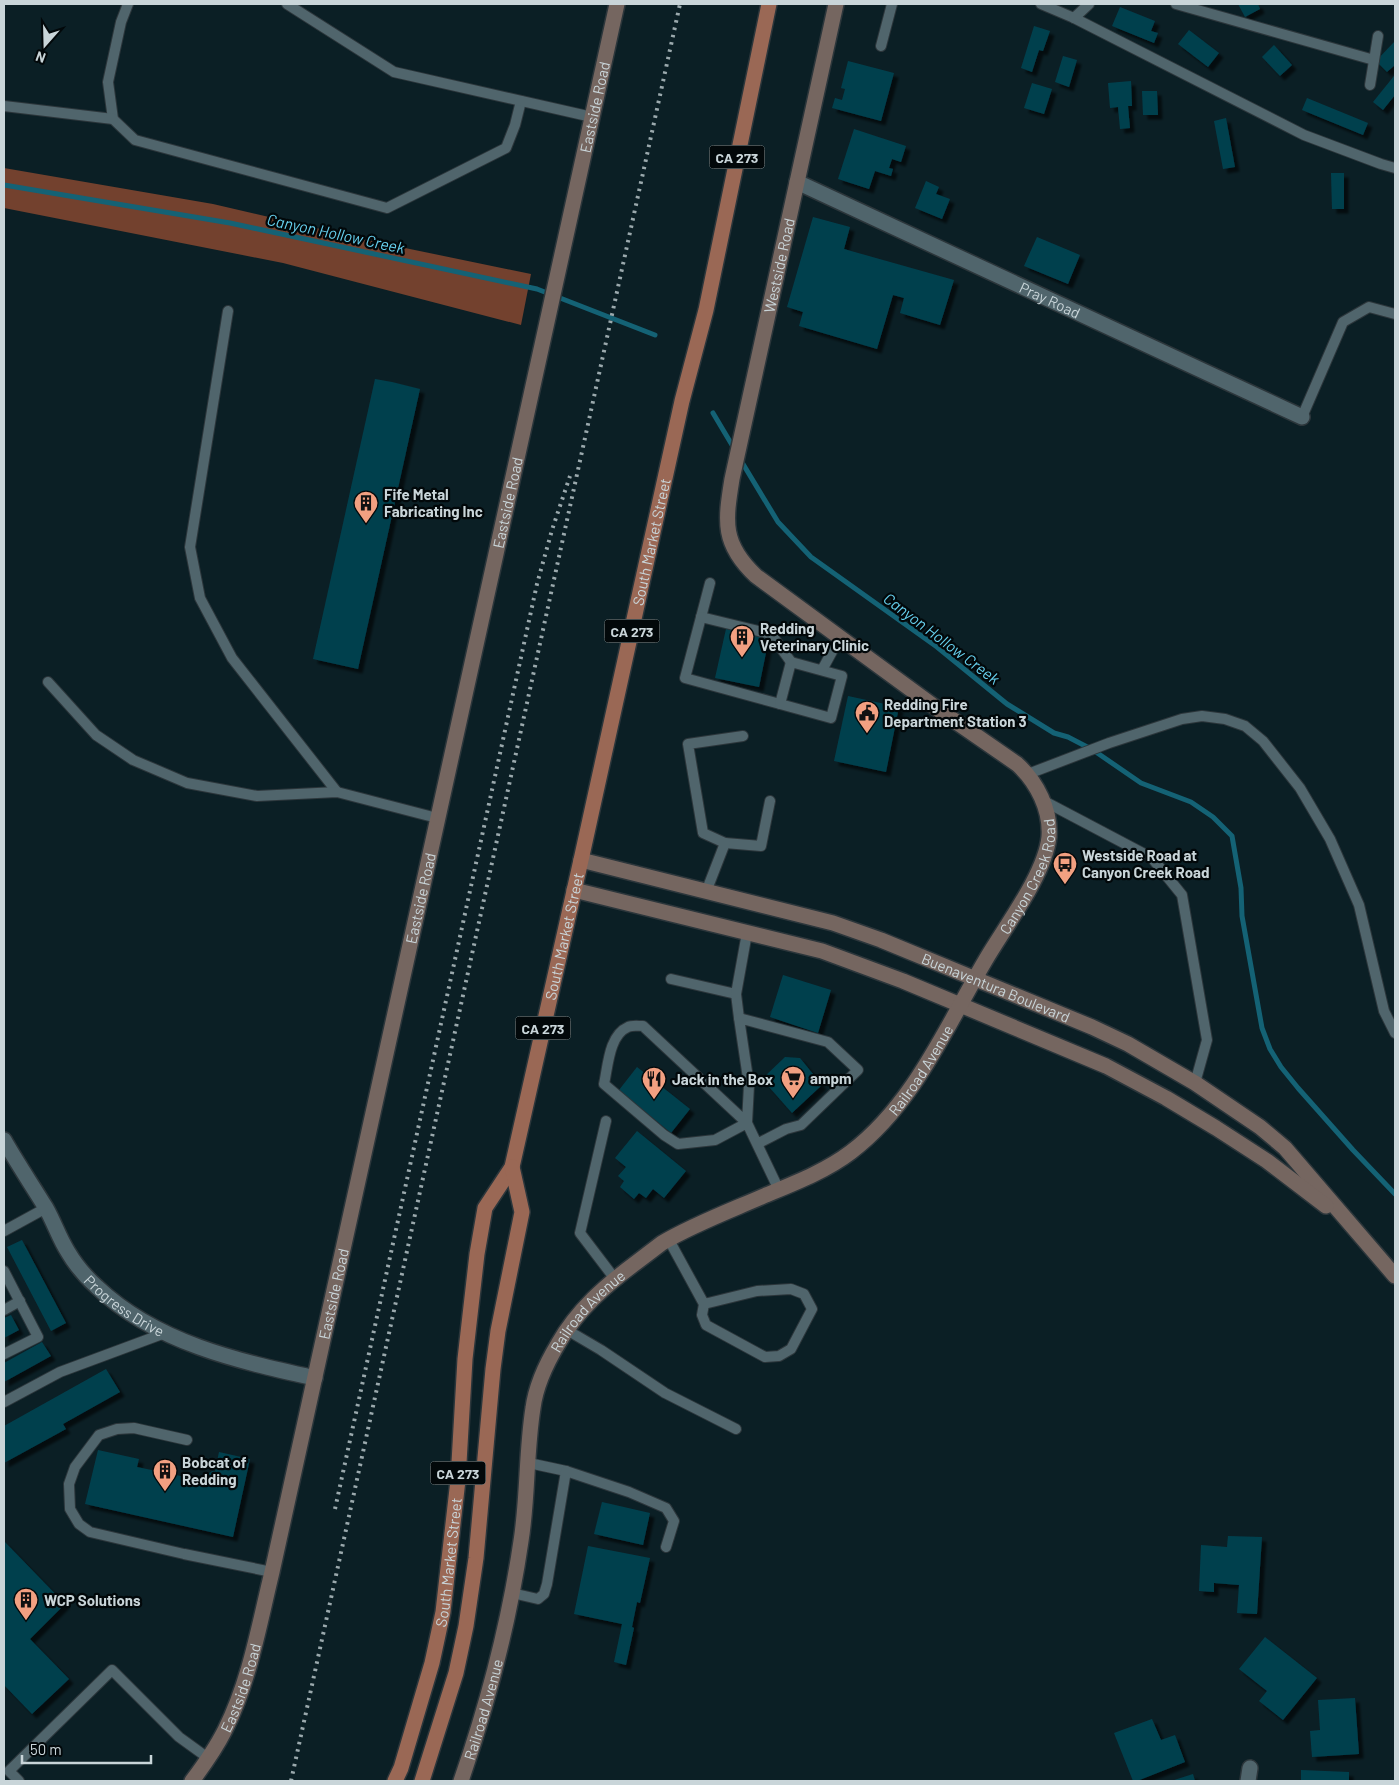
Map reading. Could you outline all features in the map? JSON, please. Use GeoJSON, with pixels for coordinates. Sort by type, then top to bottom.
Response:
{"type":"FeatureCollection","features":[{"type":"Feature","properties":{"kind":"main road","name":"South Market Street"},"geometry":{"type":"LineString","coordinates":[[395,1781],[401,1768],[427,1681],[443,1612],[458,1480],[466,1360],[477,1254],[485,1208],[512,1167],[582,860],[682,401],[706,310],[769,4]]}},
{"type":"Feature","properties":{"kind":"main road","name":"South Market Street"},"geometry":{"type":"LineString","coordinates":[[422,1781],[456,1673],[466,1626],[476,1558],[497,1338],[504,1293],[522,1212],[512,1167]]}},
{"type":"Feature","properties":{"kind":"street","name":"Eastside Road"},"geometry":{"type":"LineString","coordinates":[[192,1781],[226,1729],[245,1683],[272,1572],[616,4]]}},
{"type":"Feature","properties":{"kind":"street","name":"Westside Road"},"geometry":{"type":"LineString","coordinates":[[728,528],[727,510],[732,479],[836,4]]}},
{"type":"Feature","properties":{"kind":"street","name":"Pray Road"},"geometry":{"type":"LineString","coordinates":[[797,182],[1302,417]]}},
{"type":"Feature","properties":{"kind":"street","name":"Canyon Creek Road"},"geometry":{"type":"LineString","coordinates":[[728,528],[738,558],[749,570],[939,710],[1017,764],[1028,774],[1037,788],[1047,816],[1049,835],[1047,846],[1033,883],[960,1005]]}},
{"type":"Feature","properties":{"kind":"street","name":"Buenaventura Boulevard"},"geometry":{"type":"LineString","coordinates":[[582,860],[706,892],[796,912],[833,923],[881,940],[974,980],[1092,1027],[1128,1044],[1195,1083],[1260,1127],[1284,1148],[1395,1276]]}},
{"type":"Feature","properties":{"kind":"street","name":"Buenaventura Boulevard"},"geometry":{"type":"LineString","coordinates":[[574,890],[822,951],[960,1005],[1106,1066],[1166,1098],[1216,1128],[1266,1161],[1350,1226]]}},
{"type":"Feature","properties":{"kind":"street","name":"Railroad Avenue"},"geometry":{"type":"LineString","coordinates":[[461,1781],[481,1724],[512,1593],[526,1511],[533,1407],[540,1380],[558,1343],[592,1298],[669,1240],[836,1162],[875,1132],[909,1090],[941,1041],[960,1005]]}},
{"type":"Feature","properties":{"kind":"street","name":"Progress Drive"},"geometry":{"type":"LineString","coordinates":[[4,1140],[46,1208],[68,1252],[96,1286],[125,1311],[165,1333],[236,1360],[315,1378]]}},
{"type":"Feature","properties":{"kind":"lane"},"geometry":{"type":"LineString","coordinates":[[113,119],[108,82],[121,22],[128,4]]}},
{"type":"Feature","properties":{"kind":"lane"},"geometry":{"type":"LineString","coordinates":[[287,4],[394,72],[592,117]]}},
{"type":"Feature","properties":{"kind":"lane"},"geometry":{"type":"LineString","coordinates":[[881,46],[891,4]]}},
{"type":"Feature","properties":{"kind":"lane"},"geometry":{"type":"LineString","coordinates":[[1041,4],[1074,18],[1304,135],[1395,168]]}},
{"type":"Feature","properties":{"kind":"lane"},"geometry":{"type":"LineString","coordinates":[[1074,18],[1089,4]]}},
{"type":"Feature","properties":{"kind":"lane"},"geometry":{"type":"LineString","coordinates":[[1176,4],[1374,60]]}},
{"type":"Feature","properties":{"kind":"lane"},"geometry":{"type":"LineString","coordinates":[[1370,85],[1378,36]]}},
{"type":"Feature","properties":{"kind":"lane"},"geometry":{"type":"LineString","coordinates":[[4,106],[113,119],[135,140],[387,208],[506,148],[521,101]]}},
{"type":"Feature","properties":{"kind":"lane"},"geometry":{"type":"LineString","coordinates":[[1302,417],[1343,322],[1370,307],[1395,314]]}},
{"type":"Feature","properties":{"kind":"lane"},"geometry":{"type":"LineString","coordinates":[[228,311],[190,547],[200,598],[232,658],[337,792]]}},
{"type":"Feature","properties":{"kind":"lane"},"geometry":{"type":"LineString","coordinates":[[701,616],[771,634],[791,662],[842,676],[831,718],[685,678],[701,616],[710,583]]}},
{"type":"Feature","properties":{"kind":"lane"},"geometry":{"type":"LineString","coordinates":[[822,670],[840,637]]}},
{"type":"Feature","properties":{"kind":"lane"},"geometry":{"type":"LineString","coordinates":[[780,704],[791,662]]}},
{"type":"Feature","properties":{"kind":"lane"},"geometry":{"type":"LineString","coordinates":[[48,682],[96,735],[134,760],[187,783],[257,796],[337,792],[437,818]]}},
{"type":"Feature","properties":{"kind":"lane"},"geometry":{"type":"LineString","coordinates":[[1028,774],[1109,743],[1182,719],[1202,716],[1244,726],[1263,741],[1300,788],[1330,840],[1360,905],[1384,1012],[1395,1033]]}},
{"type":"Feature","properties":{"kind":"lane"},"geometry":{"type":"LineString","coordinates":[[742,736],[688,744],[703,833],[725,843],[761,846],[770,801]]}},
{"type":"Feature","properties":{"kind":"lane"},"geometry":{"type":"LineString","coordinates":[[1042,800],[1152,858],[1182,896],[1207,1040],[1195,1083]]}},
{"type":"Feature","properties":{"kind":"lane"},"geometry":{"type":"LineString","coordinates":[[706,892],[725,843]]}},
{"type":"Feature","properties":{"kind":"lane"},"geometry":{"type":"LineString","coordinates":[[747,933],[736,994],[749,1085],[747,1123]]}},
{"type":"Feature","properties":{"kind":"lane"},"geometry":{"type":"LineString","coordinates":[[671,979],[736,994]]}},
{"type":"Feature","properties":{"kind":"lane"},"geometry":{"type":"LineString","coordinates":[[739,1018],[828,1042],[858,1070],[801,1125],[786,1129],[757,1144]]}},
{"type":"Feature","properties":{"kind":"lane"},"geometry":{"type":"LineString","coordinates":[[747,1123],[715,1140],[678,1144],[664,1135],[604,1084],[613,1045],[620,1032],[629,1026],[643,1026],[747,1123],[779,1190]]}},
{"type":"Feature","properties":{"kind":"lane"},"geometry":{"type":"LineString","coordinates":[[606,1120],[580,1233],[615,1279]]}},
{"type":"Feature","properties":{"kind":"lane"},"geometry":{"type":"LineString","coordinates":[[4,1230],[46,1208]]}},
{"type":"Feature","properties":{"kind":"lane"},"geometry":{"type":"LineString","coordinates":[[669,1240],[704,1304],[702,1315],[706,1325],[765,1357],[779,1356],[791,1349],[812,1309],[804,1294],[791,1289],[757,1291],[704,1304]]}},
{"type":"Feature","properties":{"kind":"lane"},"geometry":{"type":"LineString","coordinates":[[4,1271],[38,1337],[4,1354]]}},
{"type":"Feature","properties":{"kind":"lane"},"geometry":{"type":"LineString","coordinates":[[4,1310],[20,1302]]}},
{"type":"Feature","properties":{"kind":"lane"},"geometry":{"type":"LineString","coordinates":[[567,1330],[601,1350],[665,1393],[736,1429]]}},
{"type":"Feature","properties":{"kind":"lane"},"geometry":{"type":"LineString","coordinates":[[4,1402],[60,1372],[165,1333]]}},
{"type":"Feature","properties":{"kind":"lane"},"geometry":{"type":"LineString","coordinates":[[187,1440],[134,1428],[117,1429],[99,1435],[75,1467],[69,1484],[70,1509],[79,1524],[90,1532],[272,1572]]}},
{"type":"Feature","properties":{"kind":"lane"},"geometry":{"type":"LineString","coordinates":[[529,1462],[566,1471],[629,1492],[666,1508],[674,1521],[666,1547]]}},
{"type":"Feature","properties":{"kind":"lane"},"geometry":{"type":"LineString","coordinates":[[512,1593],[538,1599],[544,1594],[566,1471]]}},
{"type":"Feature","properties":{"kind":"lane"},"geometry":{"type":"LineString","coordinates":[[19,1781],[6,1768],[112,1670],[179,1737],[208,1758]]}},
{"type":"Feature","properties":{"kind":"shaded area"},"geometry":{"type":"Polygon","coordinates":[[[4,168],[213,204],[376,242],[531,274],[521,325],[283,263],[4,208],[4,168]]]}},
{"type":"Feature","properties":{"kind":"building"},"geometry":{"type":"Polygon","coordinates":[[[1238,4],[1258,4],[1260,9],[1245,17],[1238,4]]]}},
{"type":"Feature","properties":{"kind":"building"},"geometry":{"type":"Polygon","coordinates":[[[1120,7],[1155,21],[1151,31],[1158,33],[1154,43],[1112,26],[1120,7]]]}},
{"type":"Feature","properties":{"kind":"building"},"geometry":{"type":"Polygon","coordinates":[[[1034,26],[1050,31],[1043,51],[1039,50],[1032,72],[1021,68],[1034,26]]]}},
{"type":"Feature","properties":{"kind":"building"},"geometry":{"type":"Polygon","coordinates":[[[1189,30],[1219,53],[1208,67],[1178,44],[1189,30]]]}},
{"type":"Feature","properties":{"kind":"building"},"geometry":{"type":"Polygon","coordinates":[[[1395,41],[1395,65],[1387,72],[1376,61],[1395,41]]]}},
{"type":"Feature","properties":{"kind":"building"},"geometry":{"type":"Polygon","coordinates":[[[1274,45],[1292,65],[1280,76],[1262,57],[1274,45]]]}},
{"type":"Feature","properties":{"kind":"building"},"geometry":{"type":"Polygon","coordinates":[[[1063,56],[1077,60],[1069,87],[1055,82],[1063,56]]]}},
{"type":"Feature","properties":{"kind":"building"},"geometry":{"type":"Polygon","coordinates":[[[848,61],[894,73],[881,121],[832,108],[835,98],[842,100],[845,89],[841,88],[848,61]]]}},
{"type":"Feature","properties":{"kind":"building"},"geometry":{"type":"Polygon","coordinates":[[[1394,76],[1395,95],[1383,110],[1373,102],[1394,76]]]}},
{"type":"Feature","properties":{"kind":"building"},"geometry":{"type":"Polygon","coordinates":[[[1131,81],[1132,106],[1128,106],[1130,128],[1120,129],[1118,107],[1110,108],[1108,83],[1131,81]]]}},
{"type":"Feature","properties":{"kind":"building"},"geometry":{"type":"Polygon","coordinates":[[[1032,83],[1052,89],[1044,114],[1024,108],[1032,83]]]}},
{"type":"Feature","properties":{"kind":"building"},"geometry":{"type":"Polygon","coordinates":[[[1142,91],[1157,91],[1158,115],[1143,115],[1142,91]]]}},
{"type":"Feature","properties":{"kind":"building"},"geometry":{"type":"Polygon","coordinates":[[[1307,98],[1368,123],[1363,135],[1302,110],[1307,98]]]}},
{"type":"Feature","properties":{"kind":"building"},"geometry":{"type":"Polygon","coordinates":[[[1226,118],[1235,167],[1223,169],[1214,121],[1226,118]]]}},
{"type":"Feature","properties":{"kind":"building"},"geometry":{"type":"Polygon","coordinates":[[[854,129],[906,146],[901,162],[892,159],[889,168],[893,169],[891,176],[875,171],[869,189],[838,179],[854,129]]]}},
{"type":"Feature","properties":{"kind":"building"},"geometry":{"type":"Polygon","coordinates":[[[1331,173],[1344,173],[1344,209],[1332,209],[1331,173]]]}},
{"type":"Feature","properties":{"kind":"building"},"geometry":{"type":"Polygon","coordinates":[[[926,181],[939,187],[936,194],[950,199],[942,219],[915,208],[926,181]]]}},
{"type":"Feature","properties":{"kind":"building"},"geometry":{"type":"Polygon","coordinates":[[[813,217],[850,227],[844,249],[954,280],[940,325],[900,313],[904,298],[893,295],[877,349],[799,326],[803,312],[787,307],[813,217]]]}},
{"type":"Feature","properties":{"kind":"building"},"geometry":{"type":"Polygon","coordinates":[[[1037,237],[1080,255],[1068,284],[1024,266],[1037,237]]]}},
{"type":"Feature","properties":{"kind":"building","name":"Fife Metal Fabricating Inc"},"geometry":{"type":"Polygon","coordinates":[[[375,379],[420,389],[358,669],[313,659],[375,379]]]}},
{"type":"Feature","properties":{"kind":"building","name":"Redding Veterinary Clinic"},"geometry":{"type":"Polygon","coordinates":[[[726,629],[769,638],[759,687],[715,678],[726,629]]]}},
{"type":"Feature","properties":{"kind":"building","name":"Redding Fire Department Station 3"},"geometry":{"type":"Polygon","coordinates":[[[848,696],[899,707],[886,772],[834,761],[848,696]]]}},
{"type":"Feature","properties":{"kind":"building","name":"ampm"},"geometry":{"type":"Polygon","coordinates":[[[783,975],[831,990],[818,1033],[770,1017],[783,975]]]}},
{"type":"Feature","properties":{"kind":"building","name":"ampm"},"geometry":{"type":"Polygon","coordinates":[[[785,1057],[800,1058],[822,1085],[792,1113],[762,1079],[785,1057]]]}},
{"type":"Feature","properties":{"kind":"building","name":"Jack in the Box"},"geometry":{"type":"Polygon","coordinates":[[[637,1067],[690,1109],[671,1133],[619,1090],[637,1067]]]}},
{"type":"Feature","properties":{"kind":"building"},"geometry":{"type":"Polygon","coordinates":[[[637,1131],[686,1171],[664,1198],[653,1189],[646,1198],[639,1193],[634,1199],[620,1187],[624,1181],[618,1176],[626,1167],[615,1158],[637,1131]]]}},
{"type":"Feature","properties":{"kind":"building"},"geometry":{"type":"Polygon","coordinates":[[[22,1240],[66,1323],[51,1331],[7,1247],[22,1240]]]}},
{"type":"Feature","properties":{"kind":"building"},"geometry":{"type":"Polygon","coordinates":[[[11,1315],[19,1330],[4,1338],[4,1318],[11,1315]]]}},
{"type":"Feature","properties":{"kind":"building"},"geometry":{"type":"Polygon","coordinates":[[[42,1342],[51,1356],[4,1382],[4,1363],[42,1342]]]}},
{"type":"Feature","properties":{"kind":"building"},"geometry":{"type":"Polygon","coordinates":[[[106,1369],[120,1392],[63,1424],[66,1429],[4,1463],[4,1426],[106,1369]]]}},
{"type":"Feature","properties":{"kind":"building","name":"Bobcat of Redding"},"geometry":{"type":"Polygon","coordinates":[[[98,1450],[139,1459],[137,1467],[200,1480],[212,1471],[215,1471],[219,1452],[250,1459],[233,1537],[85,1504],[98,1450]]]}},
{"type":"Feature","properties":{"kind":"building"},"geometry":{"type":"Polygon","coordinates":[[[602,1502],[650,1513],[643,1545],[594,1534],[602,1502]]]}},
{"type":"Feature","properties":{"kind":"building"},"geometry":{"type":"Polygon","coordinates":[[[1228,1536],[1262,1537],[1257,1614],[1237,1613],[1239,1585],[1214,1583],[1214,1592],[1199,1591],[1201,1545],[1227,1547],[1228,1536]]]}},
{"type":"Feature","properties":{"kind":"building","name":"WCP Solutions"},"geometry":{"type":"Polygon","coordinates":[[[4,1541],[65,1604],[30,1639],[69,1679],[32,1714],[4,1685],[4,1541]]]}},
{"type":"Feature","properties":{"kind":"building"},"geometry":{"type":"Polygon","coordinates":[[[588,1546],[650,1558],[640,1603],[637,1602],[632,1627],[634,1628],[626,1665],[614,1662],[622,1624],[574,1614],[588,1546]]]}},
{"type":"Feature","properties":{"kind":"building"},"geometry":{"type":"Polygon","coordinates":[[[1265,1637],[1317,1678],[1283,1720],[1259,1701],[1267,1691],[1239,1669],[1265,1637]]]}},
{"type":"Feature","properties":{"kind":"building"},"geometry":{"type":"Polygon","coordinates":[[[1355,1698],[1359,1754],[1312,1757],[1310,1731],[1320,1730],[1318,1700],[1355,1698]]]}},
{"type":"Feature","properties":{"kind":"building"},"geometry":{"type":"Polygon","coordinates":[[[1152,1719],[1161,1740],[1175,1735],[1185,1762],[1133,1781],[1114,1733],[1152,1719]]]}},
{"type":"Feature","properties":{"kind":"building"},"geometry":{"type":"Polygon","coordinates":[[[1301,1770],[1349,1772],[1349,1781],[1301,1781],[1301,1770]]]}},
{"type":"Feature","properties":{"kind":"building"},"geometry":{"type":"Polygon","coordinates":[[[1193,1774],[1195,1781],[1171,1781],[1193,1774]]]}},
{"type":"Feature","properties":{"kind":"waterway","name":"Canyon Hollow Creek"},"geometry":{"type":"LineString","coordinates":[[4,185],[230,223],[537,289],[655,335]]}},
{"type":"Feature","properties":{"kind":"waterway","name":"Canyon Hollow Creek"},"geometry":{"type":"LineString","coordinates":[[713,413],[735,450]]}},
{"type":"Feature","properties":{"kind":"waterway","name":"Canyon Hollow Creek"},"geometry":{"type":"LineString","coordinates":[[740,459],[778,522],[811,557],[937,647],[1007,704],[1054,733],[1068,737],[1093,750],[1141,783],[1191,802],[1213,817],[1232,836],[1241,888],[1242,916],[1262,1028],[1270,1049],[1281,1067],[1298,1088],[1395,1194]]}},
{"type":"Feature","properties":{"kind":"railway"},"geometry":{"type":"LineString","coordinates":[[291,1781],[680,4]]}},
{"type":"Feature","properties":{"kind":"railway"},"geometry":{"type":"LineString","coordinates":[[335,1509],[537,584],[570,476]]}},
{"type":"Feature","properties":{"kind":"place","name":"Fife Metal Fabricating Inc"},"geometry":{"type":"Point","coordinates":[366,524]}},
{"type":"Feature","properties":{"kind":"place","name":"Redding Veterinary Clinic"},"geometry":{"type":"Point","coordinates":[742,658]}},
{"type":"Feature","properties":{"kind":"place","name":"Redding Fire Department Station 3"},"geometry":{"type":"Point","coordinates":[867,734]}},
{"type":"Feature","properties":{"kind":"place","name":"Westside Road at Canyon Creek Road"},"geometry":{"type":"Point","coordinates":[1065,885]}},
{"type":"Feature","properties":{"kind":"place","name":"ampm"},"geometry":{"type":"Point","coordinates":[793,1099]}},
{"type":"Feature","properties":{"kind":"place","name":"Jack in the Box"},"geometry":{"type":"Point","coordinates":[654,1100]}},
{"type":"Feature","properties":{"kind":"place","name":"Bobcat of Redding"},"geometry":{"type":"Point","coordinates":[165,1492]}},
{"type":"Feature","properties":{"kind":"place","name":"WCP Solutions"},"geometry":{"type":"Point","coordinates":[26,1621]}}]}
